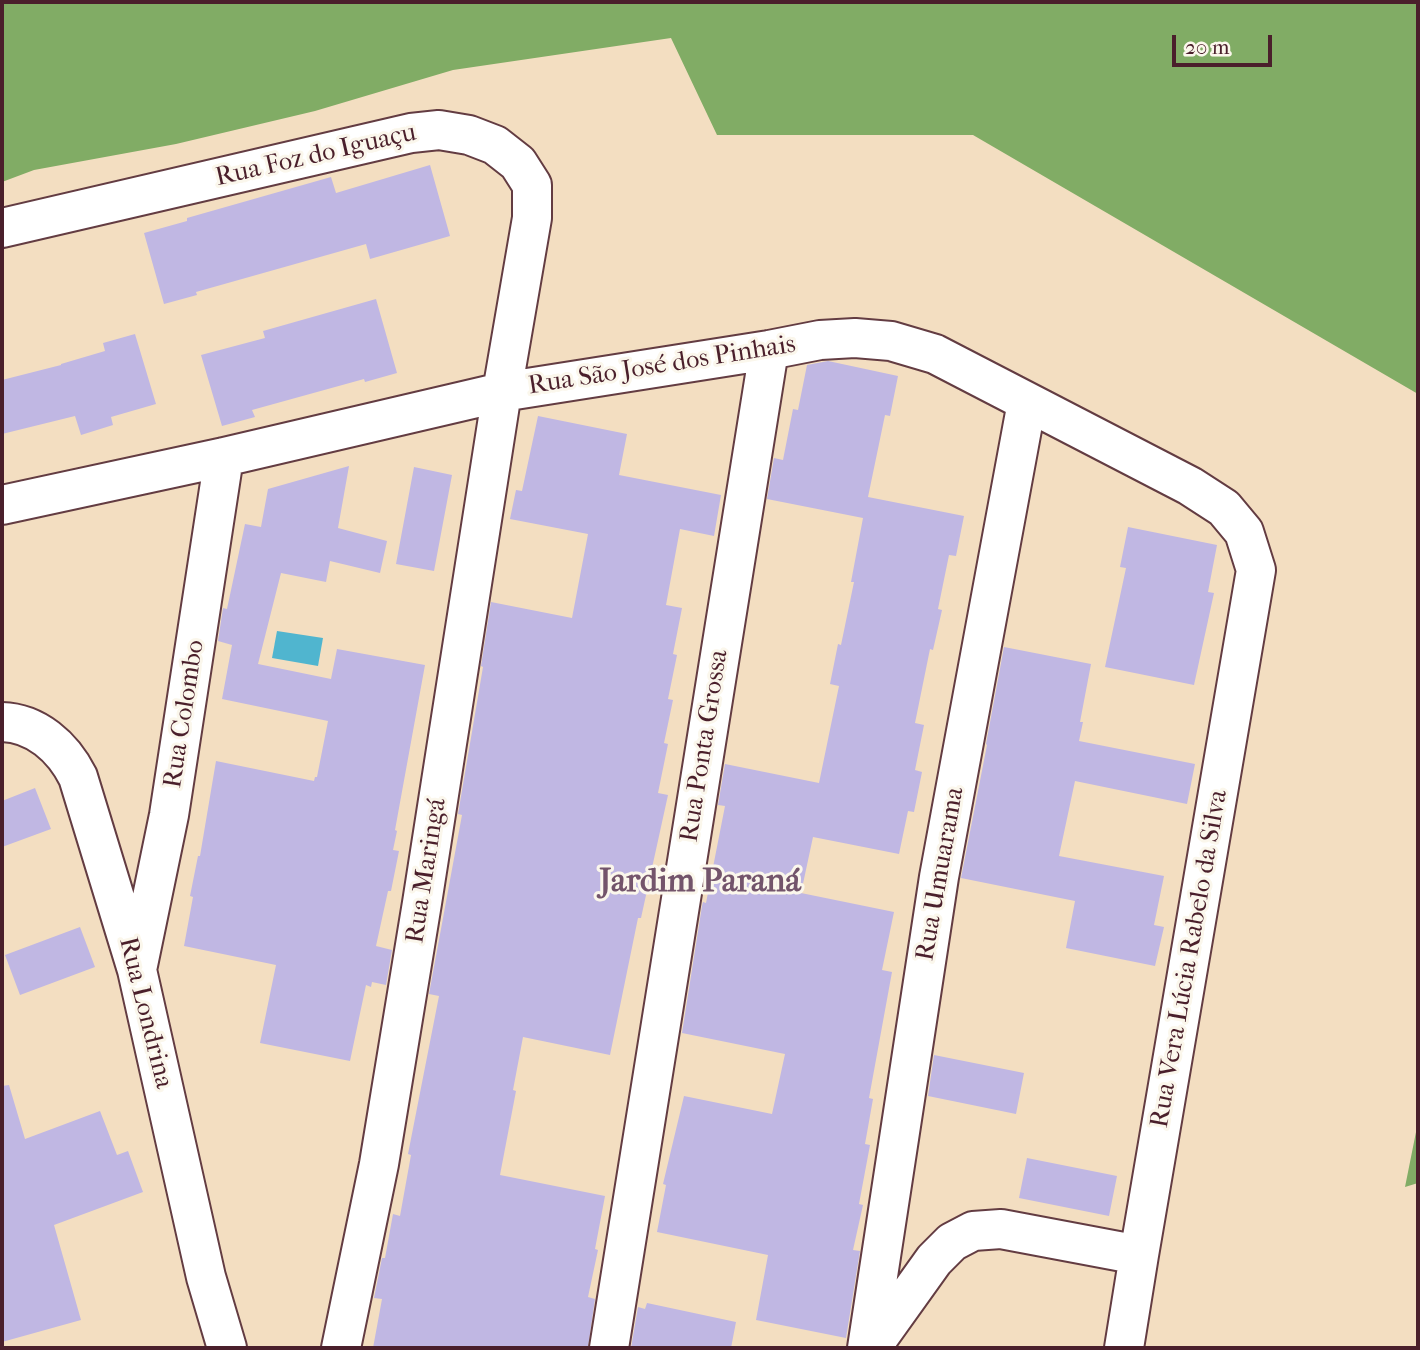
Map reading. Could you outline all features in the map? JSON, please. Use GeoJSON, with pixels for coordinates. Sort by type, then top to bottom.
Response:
{"type":"FeatureCollection","features":[{"type":"Feature","properties":{"kind":"street","name":"Rua Foz do Iguaçu"},"geometry":{"type":"LineString","coordinates":[[2,228],[411,133],[439,130],[469,135],[495,145],[510,156],[518,163],[532,185],[532,218],[502,392]]}},
{"type":"Feature","properties":{"kind":"street","name":"Rua São José dos Pinhais"},"geometry":{"type":"LineString","coordinates":[[2,505],[224,457],[502,392],[820,340],[855,338],[891,341],[934,354],[1190,486],[1224,508],[1244,532],[1256,570]]}},
{"type":"Feature","properties":{"kind":"street","name":"Rua Ponta Grossa"},"geometry":{"type":"LineString","coordinates":[[609,1348],[769,350]]}},
{"type":"Feature","properties":{"kind":"street","name":"Rua Maringá"},"geometry":{"type":"LineString","coordinates":[[341,1348],[379,1164],[502,392]]}},
{"type":"Feature","properties":{"kind":"street","name":"Rua Umuarama"},"geometry":{"type":"LineString","coordinates":[[869,1348],[939,877],[1027,402]]}},
{"type":"Feature","properties":{"kind":"street","name":"Rua Colombo"},"geometry":{"type":"LineString","coordinates":[[137,970],[169,815],[224,457]]}},
{"type":"Feature","properties":{"kind":"street","name":"Rua Vera Lúcia Rabelo da Silva"},"geometry":{"type":"LineString","coordinates":[[1124,1348],[1256,570]]}},
{"type":"Feature","properties":{"kind":"street","name":"Rua Londrina"},"geometry":{"type":"LineString","coordinates":[[2,722],[26,726],[42,734],[71,762],[78,777],[137,970],[206,1277],[227,1348]]}},
{"type":"Feature","properties":{"kind":"street"},"geometry":{"type":"LineString","coordinates":[[869,1348],[934,1260],[952,1242],[973,1231],[1001,1230],[1139,1255]]}},
{"type":"Feature","properties":{"kind":"green space"},"geometry":{"type":"Polygon","coordinates":[[[2,2],[1418,2],[1418,394],[973,135],[717,135],[671,38],[453,70],[315,111],[176,144],[34,170],[2,182],[2,2]]]}},
{"type":"Feature","properties":{"kind":"green space"},"geometry":{"type":"Polygon","coordinates":[[[1418,1122],[1418,1183],[1405,1187],[1418,1122]]]}},
{"type":"Feature","properties":{"kind":"water"},"geometry":{"type":"Polygon","coordinates":[[[277,631],[323,638],[318,666],[272,658],[277,631]]]}},
{"type":"Feature","properties":{"kind":"building"},"geometry":{"type":"Polygon","coordinates":[[[430,165],[450,236],[370,259],[366,244],[196,292],[197,295],[164,304],[144,233],[331,177],[336,193],[430,165]]]}},
{"type":"Feature","properties":{"kind":"building"},"geometry":{"type":"Polygon","coordinates":[[[376,299],[397,373],[365,382],[364,379],[252,410],[255,417],[222,426],[201,355],[265,338],[263,331],[376,299]]]}},
{"type":"Feature","properties":{"kind":"building"},"geometry":{"type":"Polygon","coordinates":[[[135,334],[156,404],[111,417],[113,425],[81,435],[75,416],[2,434],[2,380],[105,351],[103,343],[135,334]]]}},
{"type":"Feature","properties":{"kind":"building"},"geometry":{"type":"Polygon","coordinates":[[[828,361],[898,376],[890,416],[885,415],[868,497],[964,516],[956,556],[949,555],[938,609],[942,610],[933,650],[930,649],[915,723],[924,725],[915,770],[922,772],[914,812],[908,811],[899,854],[813,837],[801,893],[894,912],[882,970],[892,972],[869,1098],[873,1099],[865,1144],[870,1145],[859,1204],[863,1205],[853,1250],[860,1251],[846,1338],[756,1320],[768,1255],[657,1232],[666,1185],[663,1184],[684,1096],[772,1114],[785,1054],[682,1033],[702,906],[703,902],[706,903],[725,806],[718,805],[725,764],[819,783],[839,686],[830,684],[854,582],[851,582],[863,518],[767,499],[774,458],[783,460],[793,409],[798,410],[807,365],[828,361]]]}},
{"type":"Feature","properties":{"kind":"building"},"geometry":{"type":"Polygon","coordinates":[[[538,416],[627,434],[619,475],[721,495],[714,536],[680,529],[666,605],[682,608],[673,654],[677,655],[668,699],[673,700],[664,743],[668,744],[658,793],[668,795],[641,918],[638,918],[610,1055],[523,1037],[513,1090],[516,1091],[500,1175],[605,1196],[588,1297],[595,1299],[588,1348],[373,1348],[382,1299],[374,1298],[393,1214],[400,1216],[411,1155],[408,1154],[439,996],[429,994],[462,815],[458,814],[491,602],[572,618],[588,534],[510,519],[516,490],[522,491],[538,416]]]}},
{"type":"Feature","properties":{"kind":"building"},"geometry":{"type":"Polygon","coordinates":[[[349,466],[338,528],[387,541],[380,573],[330,561],[326,582],[281,573],[258,664],[331,679],[337,649],[425,665],[395,830],[393,850],[399,851],[376,946],[392,950],[386,985],[372,982],[371,987],[366,985],[350,1061],[260,1043],[276,965],[184,946],[193,897],[190,896],[200,856],[216,761],[314,781],[328,721],[222,699],[232,645],[218,641],[223,608],[227,609],[245,524],[261,527],[268,489],[349,466]]]}},
{"type":"Feature","properties":{"kind":"building"},"geometry":{"type":"Polygon","coordinates":[[[414,467],[452,475],[434,571],[396,564],[414,467]]]}},
{"type":"Feature","properties":{"kind":"building"},"geometry":{"type":"Polygon","coordinates":[[[1128,527],[1217,545],[1208,592],[1214,593],[1194,685],[1105,667],[1126,568],[1120,567],[1128,527]]]}},
{"type":"Feature","properties":{"kind":"building"},"geometry":{"type":"Polygon","coordinates":[[[1004,647],[1091,664],[1079,741],[1195,764],[1187,804],[1075,781],[1059,856],[1164,876],[1154,925],[1164,927],[1155,966],[1066,948],[1075,901],[961,878],[1004,647]]]}},
{"type":"Feature","properties":{"kind":"building"},"geometry":{"type":"Polygon","coordinates":[[[35,788],[51,829],[2,847],[2,801],[35,788]]]}},
{"type":"Feature","properties":{"kind":"building"},"geometry":{"type":"Polygon","coordinates":[[[80,927],[95,967],[20,995],[5,955],[80,927]]]}},
{"type":"Feature","properties":{"kind":"building"},"geometry":{"type":"Polygon","coordinates":[[[934,1055],[1024,1073],[1016,1114],[928,1096],[934,1055]]]}},
{"type":"Feature","properties":{"kind":"building"},"geometry":{"type":"Polygon","coordinates":[[[9,1085],[25,1139],[100,1111],[117,1155],[128,1151],[143,1192],[54,1225],[81,1320],[2,1342],[2,1086],[9,1085]]]}},
{"type":"Feature","properties":{"kind":"building"},"geometry":{"type":"Polygon","coordinates":[[[1027,1158],[1117,1176],[1109,1216],[1019,1198],[1027,1158]]]}},
{"type":"Feature","properties":{"kind":"building"},"geometry":{"type":"Polygon","coordinates":[[[647,1303],[736,1322],[731,1348],[631,1348],[638,1307],[645,1309],[647,1303]]]}},
{"type":"Feature","properties":{"kind":"district","name":"Jardim Paraná"},"geometry":{"type":"Point","coordinates":[700,883]}}]}
